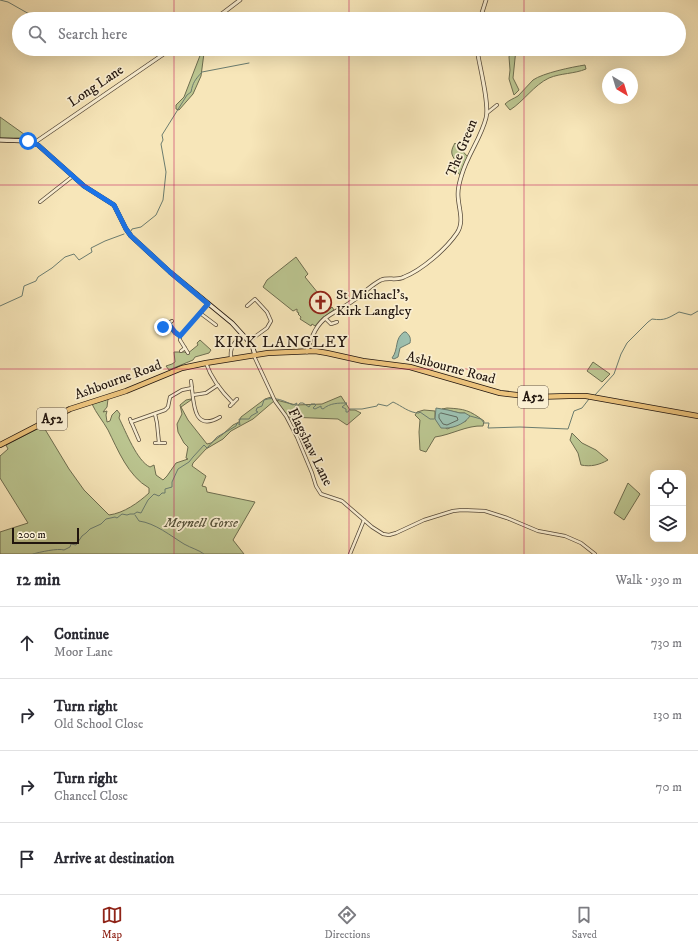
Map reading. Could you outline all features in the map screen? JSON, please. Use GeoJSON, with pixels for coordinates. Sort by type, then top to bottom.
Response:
{"type":"FeatureCollection","features":[{"type":"Feature","properties":{"kind":"highway","name":"Ashbourne Road"},"geometry":{"type":"LineString","coordinates":[[0,445],[74,408],[123,392],[182,368],[206,362],[278,352],[327,352],[362,361],[410,367],[500,393],[535,397],[586,396],[698,416]]}},
{"type":"Feature","properties":{"kind":"main road"},"geometry":{"type":"LineString","coordinates":[[0,140],[22,140],[34,143],[84,186],[114,205],[131,236],[170,272],[232,323],[249,341],[253,347],[254,355]]}},
{"type":"Feature","properties":{"kind":"street"},"geometry":{"type":"LineString","coordinates":[[224,12],[240,0]]}},
{"type":"Feature","properties":{"kind":"street"},"geometry":{"type":"LineString","coordinates":[[482,12],[486,0]]}},
{"type":"Feature","properties":{"kind":"street","name":"Long Lane"},"geometry":{"type":"LineString","coordinates":[[34,143],[161,56]]}},
{"type":"Feature","properties":{"kind":"street","name":"The Green"},"geometry":{"type":"LineString","coordinates":[[324,318],[347,305],[379,281],[386,278],[404,278],[425,264],[441,251],[454,237],[461,226],[462,219],[458,188],[463,171],[484,126],[487,112],[478,56]]}},
{"type":"Feature","properties":{"kind":"street"},"geometry":{"type":"LineString","coordinates":[[487,112],[497,105]]}},
{"type":"Feature","properties":{"kind":"street"},"geometry":{"type":"LineString","coordinates":[[40,202],[73,176]]}},
{"type":"Feature","properties":{"kind":"street"},"geometry":{"type":"LineString","coordinates":[[247,306],[255,299],[267,312],[271,321],[268,328],[249,341]]}},
{"type":"Feature","properties":{"kind":"street"},"geometry":{"type":"LineString","coordinates":[[180,336],[208,304]]}},
{"type":"Feature","properties":{"kind":"street"},"geometry":{"type":"LineString","coordinates":[[200,313],[216,326]]}},
{"type":"Feature","properties":{"kind":"street"},"geometry":{"type":"LineString","coordinates":[[307,352],[308,345],[316,328],[324,318],[331,324],[331,328]]}},
{"type":"Feature","properties":{"kind":"street"},"geometry":{"type":"LineString","coordinates":[[163,327],[172,321]]}},
{"type":"Feature","properties":{"kind":"street"},"geometry":{"type":"LineString","coordinates":[[331,324],[337,322]]}},
{"type":"Feature","properties":{"kind":"street"},"geometry":{"type":"LineString","coordinates":[[168,323],[180,336],[180,340],[188,353]]}},
{"type":"Feature","properties":{"kind":"street"},"geometry":{"type":"LineString","coordinates":[[231,358],[231,347],[239,338]]}},
{"type":"Feature","properties":{"kind":"street"},"geometry":{"type":"LineString","coordinates":[[181,351],[185,348]]}},
{"type":"Feature","properties":{"kind":"street","name":"Flagshaw Lane"},"geometry":{"type":"LineString","coordinates":[[254,355],[275,401],[286,416],[297,437],[320,494],[342,501],[378,531],[389,535],[401,532],[424,520],[453,511],[485,511],[507,518],[538,531],[565,536],[581,543],[595,554]]}},
{"type":"Feature","properties":{"kind":"street"},"geometry":{"type":"LineString","coordinates":[[206,362],[209,371],[218,385],[234,403]]}},
{"type":"Feature","properties":{"kind":"street"},"geometry":{"type":"LineString","coordinates":[[191,381],[195,412],[199,418],[209,423],[220,417]]}},
{"type":"Feature","properties":{"kind":"street"},"geometry":{"type":"LineString","coordinates":[[194,395],[206,393],[218,385]]}},
{"type":"Feature","properties":{"kind":"street"},"geometry":{"type":"LineString","coordinates":[[133,439],[138,438],[131,420],[155,414],[167,409],[168,400],[172,396],[182,390],[192,388]]}},
{"type":"Feature","properties":{"kind":"street"},"geometry":{"type":"LineString","coordinates":[[230,406],[237,399]]}},
{"type":"Feature","properties":{"kind":"street"},"geometry":{"type":"LineString","coordinates":[[155,414],[158,423],[159,443]]}},
{"type":"Feature","properties":{"kind":"street"},"geometry":{"type":"LineString","coordinates":[[155,443],[165,443]]}},
{"type":"Feature","properties":{"kind":"street"},"geometry":{"type":"LineString","coordinates":[[350,554],[364,520]]}},
{"type":"Feature","properties":{"kind":"green space"},"geometry":{"type":"Polygon","coordinates":[[[200,56],[204,56],[201,76],[193,94],[179,110],[176,109],[176,105],[184,97],[200,56]]]}},
{"type":"Feature","properties":{"kind":"green space"},"geometry":{"type":"Polygon","coordinates":[[[515,56],[513,78],[519,90],[514,95],[509,79],[509,57],[515,56]]]}},
{"type":"Feature","properties":{"kind":"green space"},"geometry":{"type":"Polygon","coordinates":[[[585,65],[586,69],[554,76],[544,81],[510,110],[505,104],[518,96],[533,80],[538,77],[585,65]]]}},
{"type":"Feature","properties":{"kind":"green space"},"geometry":{"type":"Polygon","coordinates":[[[0,117],[28,137],[28,138],[0,138],[0,117]]]}},
{"type":"Feature","properties":{"kind":"green space"},"geometry":{"type":"Polygon","coordinates":[[[455,143],[468,157],[460,175],[454,168],[456,161],[452,152],[455,143]]]}},
{"type":"Feature","properties":{"kind":"green space"},"geometry":{"type":"Polygon","coordinates":[[[296,257],[308,274],[305,277],[318,293],[317,295],[324,299],[330,309],[332,307],[334,310],[322,318],[315,326],[312,324],[311,326],[300,319],[301,317],[297,312],[297,309],[293,311],[263,287],[267,280],[296,257]]]}},
{"type":"Feature","properties":{"kind":"green space"},"geometry":{"type":"Polygon","coordinates":[[[200,340],[211,350],[209,353],[195,357],[193,360],[169,370],[166,366],[175,362],[174,352],[185,352],[187,354],[198,345],[197,343],[200,340]]]}},
{"type":"Feature","properties":{"kind":"green space"},"geometry":{"type":"Polygon","coordinates":[[[593,362],[610,374],[602,382],[587,371],[593,362]]]}},
{"type":"Feature","properties":{"kind":"green space"},"geometry":{"type":"Polygon","coordinates":[[[341,396],[350,410],[355,410],[361,413],[347,425],[338,419],[288,417],[276,400],[296,405],[322,404],[341,396]]]}},
{"type":"Feature","properties":{"kind":"green space","name":"Meynell Gorse"},"geometry":{"type":"Polygon","coordinates":[[[271,397],[274,401],[253,419],[231,431],[223,439],[206,449],[192,466],[206,476],[202,486],[206,487],[207,492],[255,502],[233,540],[244,554],[0,554],[0,532],[28,523],[0,478],[0,456],[8,449],[6,445],[43,426],[69,469],[84,490],[109,515],[115,514],[135,504],[149,493],[149,488],[129,470],[108,430],[92,404],[108,399],[107,407],[103,412],[107,411],[107,422],[110,421],[112,415],[117,410],[120,414],[119,418],[136,453],[145,464],[150,467],[154,465],[156,475],[163,480],[176,463],[188,459],[186,458],[188,447],[178,432],[177,424],[182,414],[180,405],[186,400],[191,399],[181,407],[188,420],[207,444],[211,443],[239,422],[241,417],[265,399],[271,397]]]}},
{"type":"Feature","properties":{"kind":"green space"},"geometry":{"type":"Polygon","coordinates":[[[447,408],[463,410],[474,414],[484,421],[483,426],[471,427],[435,437],[426,452],[420,450],[420,420],[415,415],[417,412],[424,410],[435,411],[435,419],[447,429],[466,421],[465,413],[442,409],[447,408]]]}},
{"type":"Feature","properties":{"kind":"green space"},"geometry":{"type":"Polygon","coordinates":[[[572,433],[582,443],[596,450],[608,460],[595,465],[581,465],[578,453],[570,440],[572,433]]]}},
{"type":"Feature","properties":{"kind":"green space"},"geometry":{"type":"Polygon","coordinates":[[[628,483],[640,494],[624,520],[614,513],[628,483]]]}},
{"type":"Feature","properties":{"kind":"water"},"geometry":{"type":"Polygon","coordinates":[[[404,332],[406,332],[409,336],[410,343],[400,348],[398,357],[394,359],[392,358],[399,338],[404,332]]]}},
{"type":"Feature","properties":{"kind":"water"},"geometry":{"type":"Polygon","coordinates":[[[436,408],[465,413],[470,416],[457,426],[441,428],[435,419],[436,408]]]}},
{"type":"Feature","properties":{"kind":"waterway"},"geometry":{"type":"LineString","coordinates":[[0,0],[8,2],[26,12]]}},
{"type":"Feature","properties":{"kind":"waterway"},"geometry":{"type":"LineString","coordinates":[[131,231],[132,229],[141,227],[156,215],[163,200],[166,172],[161,144],[163,140],[162,135],[187,95],[191,92],[196,79],[202,72],[249,63]]}},
{"type":"Feature","properties":{"kind":"waterway"},"geometry":{"type":"LineString","coordinates":[[0,306],[22,296],[24,286],[36,281],[38,277],[65,257],[74,254],[79,260],[92,252],[91,248],[124,234]]}},
{"type":"Feature","properties":{"kind":"waterway"},"geometry":{"type":"LineString","coordinates":[[595,395],[614,374],[621,354],[627,343],[648,322],[652,319],[660,320],[679,312],[691,315],[698,311]]}},
{"type":"Feature","properties":{"kind":"waterway"},"geometry":{"type":"LineString","coordinates":[[33,554],[44,551],[64,550],[70,547],[71,544],[76,545],[82,536],[90,529],[101,524],[106,519],[117,518],[122,514],[127,515],[137,512],[141,513],[148,500],[154,494],[159,496],[162,493],[165,493],[165,489],[172,487],[172,482],[178,469],[189,462],[204,445],[207,448],[217,437],[236,426],[237,423],[240,425],[239,419],[249,419],[258,412],[256,411],[257,408],[262,406],[264,400],[276,399],[293,405],[297,403],[295,407],[297,407],[300,403],[303,403],[309,407],[311,404],[315,404],[316,405],[313,408],[315,409],[321,406],[323,409],[331,404],[347,403],[342,407],[346,409],[346,412],[350,409],[362,409],[377,406],[378,404],[387,406],[393,402],[409,411],[415,413],[420,412],[430,419],[434,419]]}},
{"type":"Feature","properties":{"kind":"waterway"},"geometry":{"type":"LineString","coordinates":[[470,416],[481,419],[484,423],[489,423],[488,428],[520,427],[568,429],[574,411],[582,408],[589,399]]}},
{"type":"Feature","properties":{"kind":"waterway"},"geometry":{"type":"LineString","coordinates":[[135,515],[139,521],[157,527],[184,544],[204,554]]}},
{"type":"Feature","properties":{"kind":"place","name":"St Michael's, Kirk Langley"},"geometry":{"type":"Point","coordinates":[320,303]}},
{"type":"Feature","properties":{"kind":"district","name":"KIRK LANGLEY"},"geometry":{"type":"Point","coordinates":[281,342]}},
{"type":"Feature","properties":{"kind":"route"},"geometry":{"type":"LineString","coordinates":[[28,141],[38,145],[84,186],[114,205],[131,236],[145,250],[208,304],[180,336],[168,323],[163,327]]}}]}
